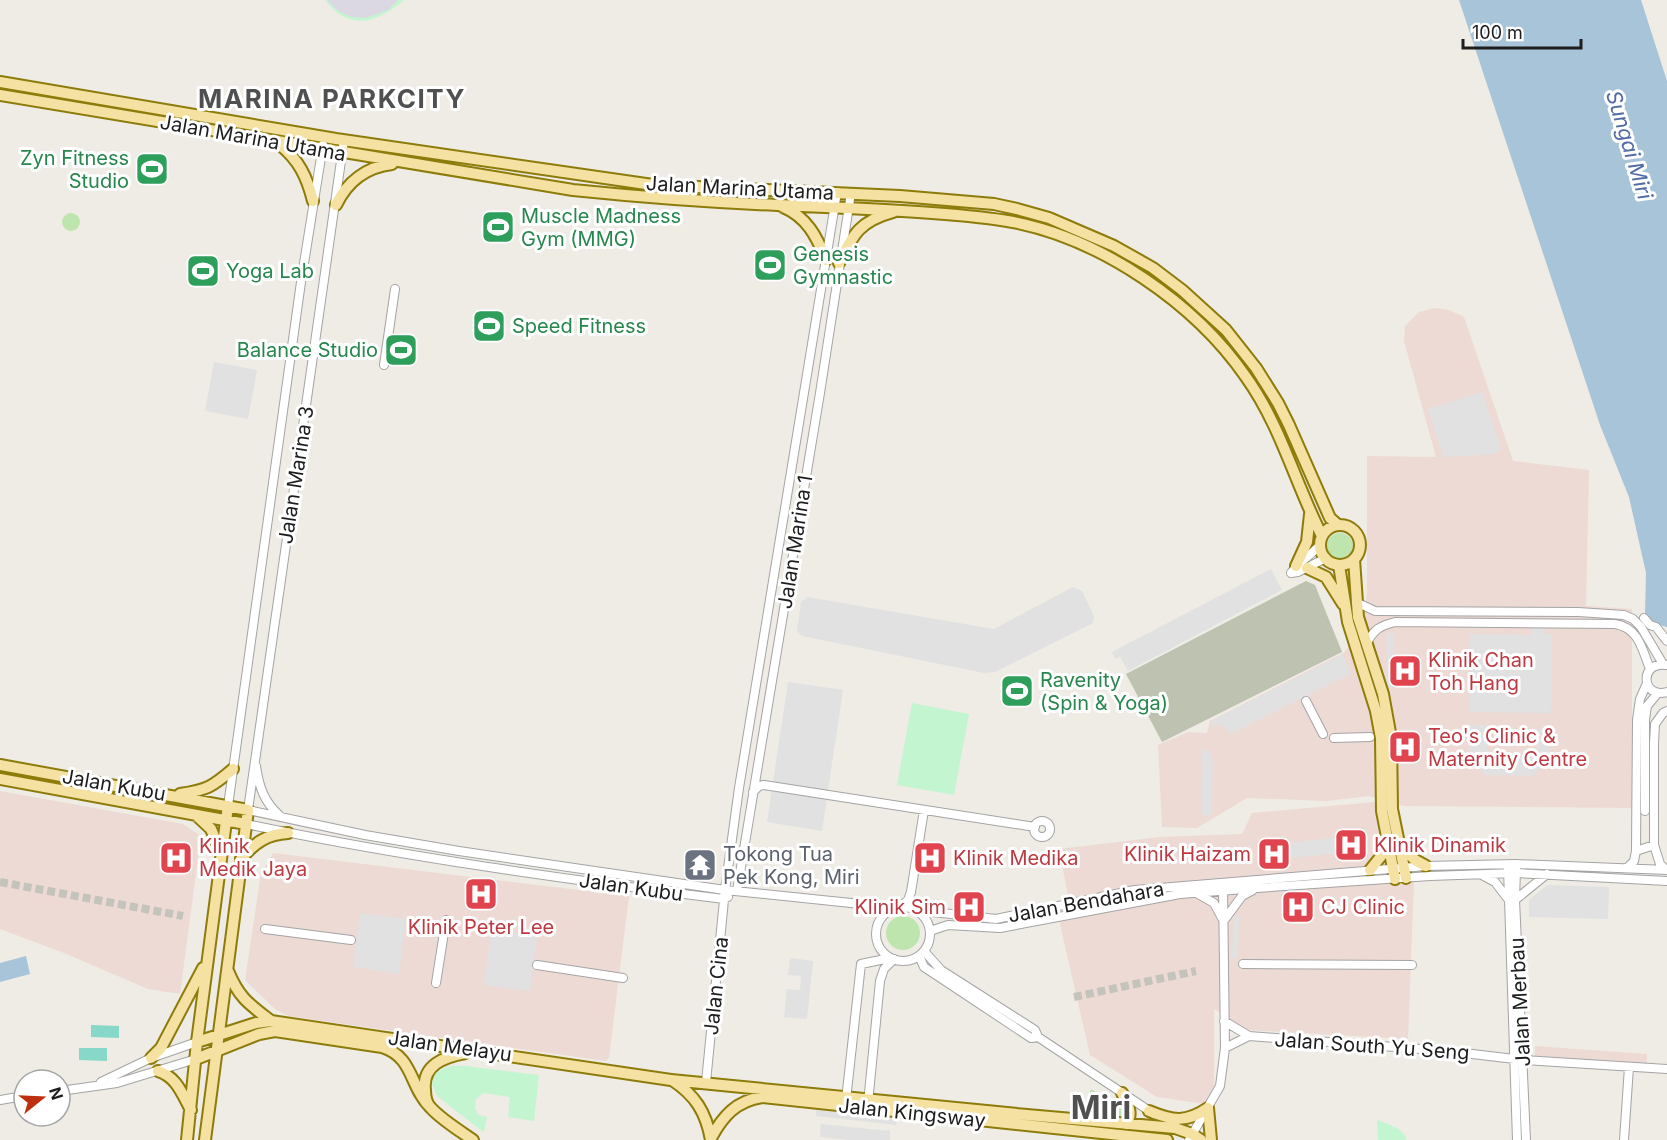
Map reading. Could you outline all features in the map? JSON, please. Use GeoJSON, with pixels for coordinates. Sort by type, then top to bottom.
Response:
{"type":"FeatureCollection","features":[{"type":"Feature","properties":{"kind":"main road","name":"Jalan Marina Utama"},"geometry":{"type":"LineString","coordinates":[[0,82],[324,137],[653,185],[837,192],[965,201],[1017,208],[1079,230],[1153,268],[1201,306],[1226,330],[1256,368],[1289,425],[1330,518],[1338,525]]}},
{"type":"Feature","properties":{"kind":"main road","name":"Jalan Marina Utama"},"geometry":{"type":"LineString","coordinates":[[0,95],[277,143],[573,190],[650,198],[899,210],[992,218],[1044,230],[1074,241],[1145,278],[1174,299],[1216,339],[1266,406],[1296,474],[1321,541]]}},
{"type":"Feature","properties":{"kind":"main road"},"geometry":{"type":"LineString","coordinates":[[277,143],[301,166],[313,201]]}},
{"type":"Feature","properties":{"kind":"main road"},"geometry":{"type":"LineString","coordinates":[[336,205],[343,191],[360,174],[382,165],[408,163]]}},
{"type":"Feature","properties":{"kind":"main road"},"geometry":{"type":"LineString","coordinates":[[777,205],[791,210],[809,225],[826,260]]}},
{"type":"Feature","properties":{"kind":"main road"},"geometry":{"type":"LineString","coordinates":[[839,263],[852,237],[861,227],[881,216],[899,210]]}},
{"type":"Feature","properties":{"kind":"main road"},"geometry":{"type":"LineString","coordinates":[[1310,514],[1301,567],[1326,577],[1341,599],[1376,711],[1381,738],[1380,797],[1386,842],[1400,874]]}},
{"type":"Feature","properties":{"kind":"main road"},"geometry":{"type":"LineString","coordinates":[[1354,559],[1339,565],[1326,558],[1321,541],[1331,526],[1350,527],[1358,536],[1360,548],[1354,559],[1358,617],[1393,720],[1392,809],[1398,841],[1400,874]]}},
{"type":"Feature","properties":{"kind":"main road"},"geometry":{"type":"LineString","coordinates":[[1339,565],[1348,622]]}},
{"type":"Feature","properties":{"kind":"main road","name":"Jalan Kubu"},"geometry":{"type":"LineString","coordinates":[[0,765],[248,810]]}},
{"type":"Feature","properties":{"kind":"main road"},"geometry":{"type":"LineString","coordinates":[[171,795],[207,789],[233,769]]}},
{"type":"Feature","properties":{"kind":"main road","name":"Jalan Kubu"},"geometry":{"type":"LineString","coordinates":[[0,779],[246,824]]}},
{"type":"Feature","properties":{"kind":"main road"},"geometry":{"type":"LineString","coordinates":[[187,1140],[207,960],[228,806]]}},
{"type":"Feature","properties":{"kind":"main road"},"geometry":{"type":"LineString","coordinates":[[205,1140],[248,810]]}},
{"type":"Feature","properties":{"kind":"main road"},"geometry":{"type":"LineString","coordinates":[[194,814],[211,829],[221,857]]}},
{"type":"Feature","properties":{"kind":"main road"},"geometry":{"type":"LineString","coordinates":[[241,859],[264,838],[274,834],[288,833]]}},
{"type":"Feature","properties":{"kind":"main road"},"geometry":{"type":"LineString","coordinates":[[1398,841],[1404,851],[1426,866]]}},
{"type":"Feature","properties":{"kind":"main road"},"geometry":{"type":"LineString","coordinates":[[1370,870],[1382,855],[1386,842]]}},
{"type":"Feature","properties":{"kind":"main road"},"geometry":{"type":"LineString","coordinates":[[151,1059],[166,1039],[207,960]]}},
{"type":"Feature","properties":{"kind":"main road"},"geometry":{"type":"LineString","coordinates":[[226,968],[235,988],[244,1000],[272,1021]]}},
{"type":"Feature","properties":{"kind":"main road","name":"Jalan Melayu"},"geometry":{"type":"LineString","coordinates":[[197,1042],[219,1033],[272,1021],[671,1080],[706,1082]]}},
{"type":"Feature","properties":{"kind":"main road","name":"Jalan Melayu"},"geometry":{"type":"LineString","coordinates":[[196,1059],[259,1034],[275,1031],[382,1047],[392,1050],[401,1057],[411,1073],[417,1091],[430,1107],[473,1140]]}},
{"type":"Feature","properties":{"kind":"main road"},"geometry":{"type":"LineString","coordinates":[[430,1107],[424,1087],[425,1076],[431,1066],[441,1059],[475,1051]]}},
{"type":"Feature","properties":{"kind":"main road"},"geometry":{"type":"LineString","coordinates":[[158,1071],[175,1080],[191,1110]]}},
{"type":"Feature","properties":{"kind":"main road"},"geometry":{"type":"LineString","coordinates":[[671,1080],[694,1098],[705,1119],[711,1139]]}},
{"type":"Feature","properties":{"kind":"main road","name":"Jalan Kingsway"},"geometry":{"type":"LineString","coordinates":[[706,1082],[846,1102]]}},
{"type":"Feature","properties":{"kind":"main road"},"geometry":{"type":"LineString","coordinates":[[1122,1093],[1130,1111],[1126,1124]]}},
{"type":"Feature","properties":{"kind":"main road","name":"Jalan Kingsway"},"geometry":{"type":"LineString","coordinates":[[711,1139],[718,1124],[729,1112],[743,1102],[762,1097],[1174,1128],[1191,1138]]}},
{"type":"Feature","properties":{"kind":"main road","name":"Jalan Kingsway"},"geometry":{"type":"LineString","coordinates":[[868,1104],[1167,1140]]}},
{"type":"Feature","properties":{"kind":"main road"},"geometry":{"type":"LineString","coordinates":[[1149,1111],[1163,1117],[1181,1120],[1195,1116],[1208,1108],[1211,1140]]}},
{"type":"Feature","properties":{"kind":"main road"},"geometry":{"type":"LineString","coordinates":[[1067,1129],[1077,1140]]}},
{"type":"Feature","properties":{"kind":"main road"},"geometry":{"type":"LineString","coordinates":[[1092,1140],[1104,1134]]}},
{"type":"Feature","properties":{"kind":"street","name":"Jalan Marina 3"},"geometry":{"type":"LineString","coordinates":[[228,806],[324,137]]}},
{"type":"Feature","properties":{"kind":"street","name":"Jalan Marina 3"},"geometry":{"type":"LineString","coordinates":[[248,810],[344,140]]}},
{"type":"Feature","properties":{"kind":"street","name":"Jalan Marina 1"},"geometry":{"type":"LineString","coordinates":[[725,890],[739,788],[837,192]]}},
{"type":"Feature","properties":{"kind":"street","name":"Jalan Marina 1"},"geometry":{"type":"LineString","coordinates":[[737,891],[851,193]]}},
{"type":"Feature","properties":{"kind":"street"},"geometry":{"type":"LineString","coordinates":[[384,365],[395,289]]}},
{"type":"Feature","properties":{"kind":"street"},"geometry":{"type":"LineString","coordinates":[[1301,567],[1321,541]]}},
{"type":"Feature","properties":{"kind":"street"},"geometry":{"type":"LineString","coordinates":[[1301,567],[1326,558]]}},
{"type":"Feature","properties":{"kind":"street"},"geometry":{"type":"LineString","coordinates":[[1356,602],[1375,611],[1578,612],[1624,615],[1633,619],[1641,627],[1665,665]]}},
{"type":"Feature","properties":{"kind":"street"},"geometry":{"type":"LineString","coordinates":[[1644,618],[1650,625],[1663,630],[1667,641]]}},
{"type":"Feature","properties":{"kind":"street"},"geometry":{"type":"LineString","coordinates":[[1367,643],[1372,632],[1380,626],[1395,622],[1615,624],[1627,626],[1634,633],[1650,669]]}},
{"type":"Feature","properties":{"kind":"street"},"geometry":{"type":"LineString","coordinates":[[1627,868],[1634,861],[1641,811],[1640,699],[1650,669],[1658,664],[1665,665]]}},
{"type":"Feature","properties":{"kind":"street"},"geometry":{"type":"LineString","coordinates":[[1647,683],[1653,691],[1667,692]]}},
{"type":"Feature","properties":{"kind":"street"},"geometry":{"type":"LineString","coordinates":[[1641,720],[1647,706],[1658,693]]}},
{"type":"Feature","properties":{"kind":"street"},"geometry":{"type":"LineString","coordinates":[[1306,701],[1323,734]]}},
{"type":"Feature","properties":{"kind":"street"},"geometry":{"type":"LineString","coordinates":[[1666,870],[1660,864],[1654,845],[1654,810],[1655,724],[1667,711]]}},
{"type":"Feature","properties":{"kind":"street"},"geometry":{"type":"LineString","coordinates":[[1334,738],[1370,737]]}},
{"type":"Feature","properties":{"kind":"street"},"geometry":{"type":"LineString","coordinates":[[254,756],[264,799],[281,817]]}},
{"type":"Feature","properties":{"kind":"street"},"geometry":{"type":"LineString","coordinates":[[753,792],[759,786],[764,785],[1035,828]]}},
{"type":"Feature","properties":{"kind":"street","name":"Jalan Kubu"},"geometry":{"type":"LineString","coordinates":[[248,810],[365,835],[459,851],[737,891]]}},
{"type":"Feature","properties":{"kind":"street"},"geometry":{"type":"LineString","coordinates":[[892,958],[879,945],[877,932],[885,915],[908,900],[924,810]]}},
{"type":"Feature","properties":{"kind":"street"},"geometry":{"type":"LineString","coordinates":[[1641,811],[1654,810]]}},
{"type":"Feature","properties":{"kind":"street","name":"Jalan Kubu"},"geometry":{"type":"LineString","coordinates":[[246,824],[457,862],[724,899]]}},
{"type":"Feature","properties":{"kind":"street"},"geometry":{"type":"LineString","coordinates":[[1636,851],[1654,845]]}},
{"type":"Feature","properties":{"kind":"street","name":"Jalan Bendahara"},"geometry":{"type":"LineString","coordinates":[[915,910],[1005,918],[1135,890],[1370,870],[1400,874],[1426,866],[1512,864],[1666,870]]}},
{"type":"Feature","properties":{"kind":"street","name":"Jalan Merbau"},"geometry":{"type":"LineString","coordinates":[[1512,864],[1513,1058],[1516,1140]]}},
{"type":"Feature","properties":{"kind":"street","name":"Jalan Bendahara"},"geometry":{"type":"LineString","coordinates":[[930,931],[948,925],[1000,928],[1143,900],[1195,893],[1400,874],[1512,873],[1667,881]]}},
{"type":"Feature","properties":{"kind":"street"},"geometry":{"type":"LineString","coordinates":[[1481,874],[1494,882],[1512,900],[1547,874]]}},
{"type":"Feature","properties":{"kind":"street"},"geometry":{"type":"LineString","coordinates":[[1191,1138],[1220,1086],[1225,1048],[1223,881]]}},
{"type":"Feature","properties":{"kind":"street"},"geometry":{"type":"LineString","coordinates":[[1223,922],[1242,896],[1257,888]]}},
{"type":"Feature","properties":{"kind":"street","name":"Jalan Cina"},"geometry":{"type":"LineString","coordinates":[[706,1082],[725,890]]}},
{"type":"Feature","properties":{"kind":"street"},"geometry":{"type":"LineString","coordinates":[[724,899],[737,891],[899,908],[915,910],[927,922],[930,931],[928,945],[922,953],[907,961],[892,958],[861,964],[846,1102]]}},
{"type":"Feature","properties":{"kind":"street"},"geometry":{"type":"LineString","coordinates":[[1195,893],[1207,897],[1214,903],[1223,922]]}},
{"type":"Feature","properties":{"kind":"street","name":"Jalan Merbau"},"geometry":{"type":"LineString","coordinates":[[1512,900],[1526,1140]]}},
{"type":"Feature","properties":{"kind":"street"},"geometry":{"type":"LineString","coordinates":[[436,983],[446,920]]}},
{"type":"Feature","properties":{"kind":"street"},"geometry":{"type":"LineString","coordinates":[[265,929],[351,940]]}},
{"type":"Feature","properties":{"kind":"street"},"geometry":{"type":"LineString","coordinates":[[922,953],[924,967],[934,974],[1031,1038],[1038,1037],[1174,1128]]}},
{"type":"Feature","properties":{"kind":"street"},"geometry":{"type":"LineString","coordinates":[[868,1104],[880,981],[884,969],[892,958]]}},
{"type":"Feature","properties":{"kind":"street"},"geometry":{"type":"LineString","coordinates":[[1243,964],[1412,965]]}},
{"type":"Feature","properties":{"kind":"street"},"geometry":{"type":"LineString","coordinates":[[537,965],[622,978]]}},
{"type":"Feature","properties":{"kind":"street","name":"Jalan South Yu Seng"},"geometry":{"type":"LineString","coordinates":[[1224,1021],[1249,1036],[1455,1052],[1523,1060],[1667,1069]]}},
{"type":"Feature","properties":{"kind":"street"},"geometry":{"type":"LineString","coordinates":[[1225,1048],[1249,1036]]}},
{"type":"Feature","properties":{"kind":"street"},"geometry":{"type":"LineString","coordinates":[[95,1085],[151,1059],[197,1042]]}},
{"type":"Feature","properties":{"kind":"street"},"geometry":{"type":"LineString","coordinates":[[72,1089],[117,1083],[196,1059]]}},
{"type":"Feature","properties":{"kind":"street"},"geometry":{"type":"LineString","coordinates":[[1624,1140],[1629,1067]]}},
{"type":"Feature","properties":{"kind":"shaded area"},"geometry":{"type":"Polygon","coordinates":[[[327,0],[398,0],[388,10],[366,18],[351,17],[337,10],[327,0]]]}},
{"type":"Feature","properties":{"kind":"shaded area"},"geometry":{"type":"Polygon","coordinates":[[[1434,308],[1449,310],[1464,317],[1513,461],[1589,470],[1586,606],[1632,609],[1632,808],[1404,806],[1369,796],[1327,801],[1247,798],[1197,828],[1162,827],[1158,745],[1188,732],[1207,733],[1210,721],[1345,652],[1359,628],[1367,595],[1367,456],[1436,457],[1404,341],[1405,326],[1419,312],[1434,308]]]}},
{"type":"Feature","properties":{"kind":"shaded area"},"geometry":{"type":"Polygon","coordinates":[[[214,362],[257,370],[248,419],[205,411],[214,362]]]}},
{"type":"Feature","properties":{"kind":"shaded area"},"geometry":{"type":"Polygon","coordinates":[[[1482,392],[1501,449],[1495,454],[1443,457],[1428,409],[1482,392]]]}},
{"type":"Feature","properties":{"kind":"shaded area"},"geometry":{"type":"Polygon","coordinates":[[[1271,569],[1282,590],[1128,671],[1120,657],[1115,659],[1112,652],[1271,569]]]}},
{"type":"Feature","properties":{"kind":"shaded area"},"geometry":{"type":"Polygon","coordinates":[[[1306,581],[1315,585],[1342,652],[1162,742],[1126,674],[1306,581]]]}},
{"type":"Feature","properties":{"kind":"shaded area"},"geometry":{"type":"Polygon","coordinates":[[[1073,587],[1082,591],[1094,616],[1093,623],[995,672],[984,673],[802,636],[797,631],[801,602],[807,597],[994,629],[1073,587]]]}},
{"type":"Feature","properties":{"kind":"shaded area"},"geometry":{"type":"Polygon","coordinates":[[[1531,628],[1544,628],[1545,634],[1552,634],[1551,713],[1470,712],[1470,634],[1531,635],[1531,628]]]}},
{"type":"Feature","properties":{"kind":"shaded area"},"geometry":{"type":"Polygon","coordinates":[[[1387,633],[1394,633],[1393,688],[1386,687],[1387,633]]]}},
{"type":"Feature","properties":{"kind":"shaded area"},"geometry":{"type":"Polygon","coordinates":[[[1343,654],[1350,674],[1231,734],[1220,724],[1211,728],[1211,721],[1343,654]]]}},
{"type":"Feature","properties":{"kind":"shaded area"},"geometry":{"type":"Polygon","coordinates":[[[788,682],[843,690],[822,831],[767,822],[788,682]]]}},
{"type":"Feature","properties":{"kind":"shaded area"},"geometry":{"type":"Polygon","coordinates":[[[1469,725],[1487,725],[1487,749],[1491,754],[1530,757],[1537,750],[1537,728],[1550,729],[1549,760],[1532,776],[1485,775],[1469,756],[1469,725]]]}},
{"type":"Feature","properties":{"kind":"shaded area"},"geometry":{"type":"Polygon","coordinates":[[[1202,750],[1208,750],[1213,760],[1212,812],[1209,816],[1202,815],[1202,750]]]}},
{"type":"Feature","properties":{"kind":"shaded area"},"geometry":{"type":"Polygon","coordinates":[[[0,791],[183,824],[201,836],[180,994],[148,989],[64,953],[0,929],[0,791]]]}},
{"type":"Feature","properties":{"kind":"shaded area"},"geometry":{"type":"Polygon","coordinates":[[[1375,802],[1384,884],[1414,881],[1408,1039],[1247,1030],[1214,1009],[1214,1086],[1205,1104],[1157,1097],[1090,1055],[1059,920],[1072,917],[1059,849],[1160,837],[1242,834],[1252,813],[1375,802]]]}},
{"type":"Feature","properties":{"kind":"shaded area"},"geometry":{"type":"Polygon","coordinates":[[[1340,837],[1342,853],[1291,858],[1289,843],[1340,837]]]}},
{"type":"Feature","properties":{"kind":"shaded area"},"geometry":{"type":"Polygon","coordinates":[[[273,853],[629,896],[609,1057],[606,1061],[288,1016],[275,1009],[245,980],[261,873],[273,853]]]}},
{"type":"Feature","properties":{"kind":"shaded area"},"geometry":{"type":"Polygon","coordinates":[[[1547,885],[1609,887],[1608,919],[1529,917],[1529,900],[1547,885]]]}},
{"type":"Feature","properties":{"kind":"shaded area"},"geometry":{"type":"Polygon","coordinates":[[[360,913],[406,919],[399,974],[353,967],[360,913]]]}},
{"type":"Feature","properties":{"kind":"shaded area"},"geometry":{"type":"Polygon","coordinates":[[[1233,917],[1239,917],[1238,958],[1232,958],[1233,917]]]}},
{"type":"Feature","properties":{"kind":"shaded area"},"geometry":{"type":"Polygon","coordinates":[[[491,930],[537,936],[530,991],[484,985],[491,930]]]}},
{"type":"Feature","properties":{"kind":"shaded area"},"geometry":{"type":"Polygon","coordinates":[[[790,958],[813,961],[807,1019],[784,1017],[787,989],[800,990],[801,976],[788,975],[790,958]]]}},
{"type":"Feature","properties":{"kind":"shaded area"},"geometry":{"type":"Polygon","coordinates":[[[91,1025],[119,1026],[119,1038],[91,1037],[91,1025]]]}},
{"type":"Feature","properties":{"kind":"shaded area"},"geometry":{"type":"Polygon","coordinates":[[[1535,1046],[1647,1054],[1647,1064],[1535,1056],[1535,1046]]]}},
{"type":"Feature","properties":{"kind":"shaded area"},"geometry":{"type":"Polygon","coordinates":[[[79,1048],[107,1048],[107,1061],[79,1060],[79,1048]]]}},
{"type":"Feature","properties":{"kind":"shaded area"},"geometry":{"type":"Polygon","coordinates":[[[816,1110],[897,1119],[896,1125],[816,1116],[816,1110]]]}},
{"type":"Feature","properties":{"kind":"shaded area"},"geometry":{"type":"Polygon","coordinates":[[[821,1124],[890,1131],[890,1140],[820,1137],[821,1124]]]}},
{"type":"Feature","properties":{"kind":"green space"},"geometry":{"type":"Polygon","coordinates":[[[325,0],[404,0],[384,14],[363,21],[344,17],[325,0]]]}},
{"type":"Feature","properties":{"kind":"green space"},"geometry":{"type":"Polygon","coordinates":[[[67,213],[75,213],[80,218],[78,229],[67,231],[62,226],[62,218],[67,213]]]}},
{"type":"Feature","properties":{"kind":"green space"},"geometry":{"type":"Polygon","coordinates":[[[1340,533],[1349,537],[1353,546],[1349,555],[1340,559],[1331,555],[1327,546],[1331,537],[1340,533]]]}},
{"type":"Feature","properties":{"kind":"green space"},"geometry":{"type":"Polygon","coordinates":[[[912,703],[969,714],[954,795],[897,785],[912,703]]]}},
{"type":"Feature","properties":{"kind":"green space"},"geometry":{"type":"Polygon","coordinates":[[[903,916],[915,921],[920,933],[915,945],[903,950],[891,945],[886,933],[891,921],[903,916]]]}},
{"type":"Feature","properties":{"kind":"green space"},"geometry":{"type":"Polygon","coordinates":[[[452,1066],[539,1075],[534,1121],[508,1117],[510,1097],[483,1093],[476,1099],[475,1108],[478,1115],[487,1117],[484,1131],[482,1131],[437,1096],[432,1084],[433,1077],[441,1070],[452,1066]]]}},
{"type":"Feature","properties":{"kind":"green space"},"geometry":{"type":"Polygon","coordinates":[[[1091,1089],[1124,1110],[1123,1118],[1091,1116],[1083,1112],[1091,1089]]]}},
{"type":"Feature","properties":{"kind":"green space"},"geometry":{"type":"Polygon","coordinates":[[[1377,1120],[1398,1129],[1407,1140],[1378,1140],[1377,1120]]]}},
{"type":"Feature","properties":{"kind":"water","name":"Sungai Miri"},"geometry":{"type":"Polygon","coordinates":[[[1459,0],[1641,0],[1667,81],[1667,627],[1651,623],[1645,614],[1646,573],[1629,497],[1600,425],[1459,0]]]}},
{"type":"Feature","properties":{"kind":"water"},"geometry":{"type":"Polygon","coordinates":[[[26,956],[30,974],[0,982],[0,963],[26,956]]]}},
{"type":"Feature","properties":{"kind":"tunnel"},"geometry":{"type":"LineString","coordinates":[[0,882],[183,916]]}},
{"type":"Feature","properties":{"kind":"tunnel"},"geometry":{"type":"LineString","coordinates":[[1074,997],[1196,971]]}},
{"type":"Feature","properties":{"kind":"place","name":"Zyn Fitness Studio"},"geometry":{"type":"Point","coordinates":[152,169]}},
{"type":"Feature","properties":{"kind":"place","name":"Muscle Madness Gym (MMG)"},"geometry":{"type":"Point","coordinates":[498,227]}},
{"type":"Feature","properties":{"kind":"place","name":"Genesis Gymnastic"},"geometry":{"type":"Point","coordinates":[770,265]}},
{"type":"Feature","properties":{"kind":"place","name":"Yoga Lab"},"geometry":{"type":"Point","coordinates":[203,271]}},
{"type":"Feature","properties":{"kind":"place","name":"Speed Fitness"},"geometry":{"type":"Point","coordinates":[489,326]}},
{"type":"Feature","properties":{"kind":"place","name":"Balance Studio"},"geometry":{"type":"Point","coordinates":[401,350]}},
{"type":"Feature","properties":{"kind":"place","name":"Klinik Chan Toh Hang"},"geometry":{"type":"Point","coordinates":[1405,671]}},
{"type":"Feature","properties":{"kind":"place","name":"Ravenity (Spin & Yoga)"},"geometry":{"type":"Point","coordinates":[1017,691]}},
{"type":"Feature","properties":{"kind":"place","name":"Teo's Clinic & Maternity Centre"},"geometry":{"type":"Point","coordinates":[1405,747]}},
{"type":"Feature","properties":{"kind":"place","name":"Klinik Dinamik"},"geometry":{"type":"Point","coordinates":[1351,845]}},
{"type":"Feature","properties":{"kind":"place","name":"Klinik Haizam"},"geometry":{"type":"Point","coordinates":[1274,854]}},
{"type":"Feature","properties":{"kind":"place","name":"Klinik Medik Jaya"},"geometry":{"type":"Point","coordinates":[176,858]}},
{"type":"Feature","properties":{"kind":"place","name":"Klinik Medika"},"geometry":{"type":"Point","coordinates":[930,858]}},
{"type":"Feature","properties":{"kind":"place","name":"Tokong Tua Pek Kong, Miri"},"geometry":{"type":"Point","coordinates":[700,865]}},
{"type":"Feature","properties":{"kind":"place","name":"Klinik Peter Lee"},"geometry":{"type":"Point","coordinates":[481,894]}},
{"type":"Feature","properties":{"kind":"place","name":"Klinik Sim"},"geometry":{"type":"Point","coordinates":[969,907]}},
{"type":"Feature","properties":{"kind":"place","name":"CJ Clinic"},"geometry":{"type":"Point","coordinates":[1298,907]}},
{"type":"Feature","properties":{"kind":"district","name":"MARINA PARKCITY"},"geometry":{"type":"Point","coordinates":[332,99]}},
{"type":"Feature","properties":{"kind":"district","name":"Miri"},"geometry":{"type":"Point","coordinates":[1101,1108]}}]}
